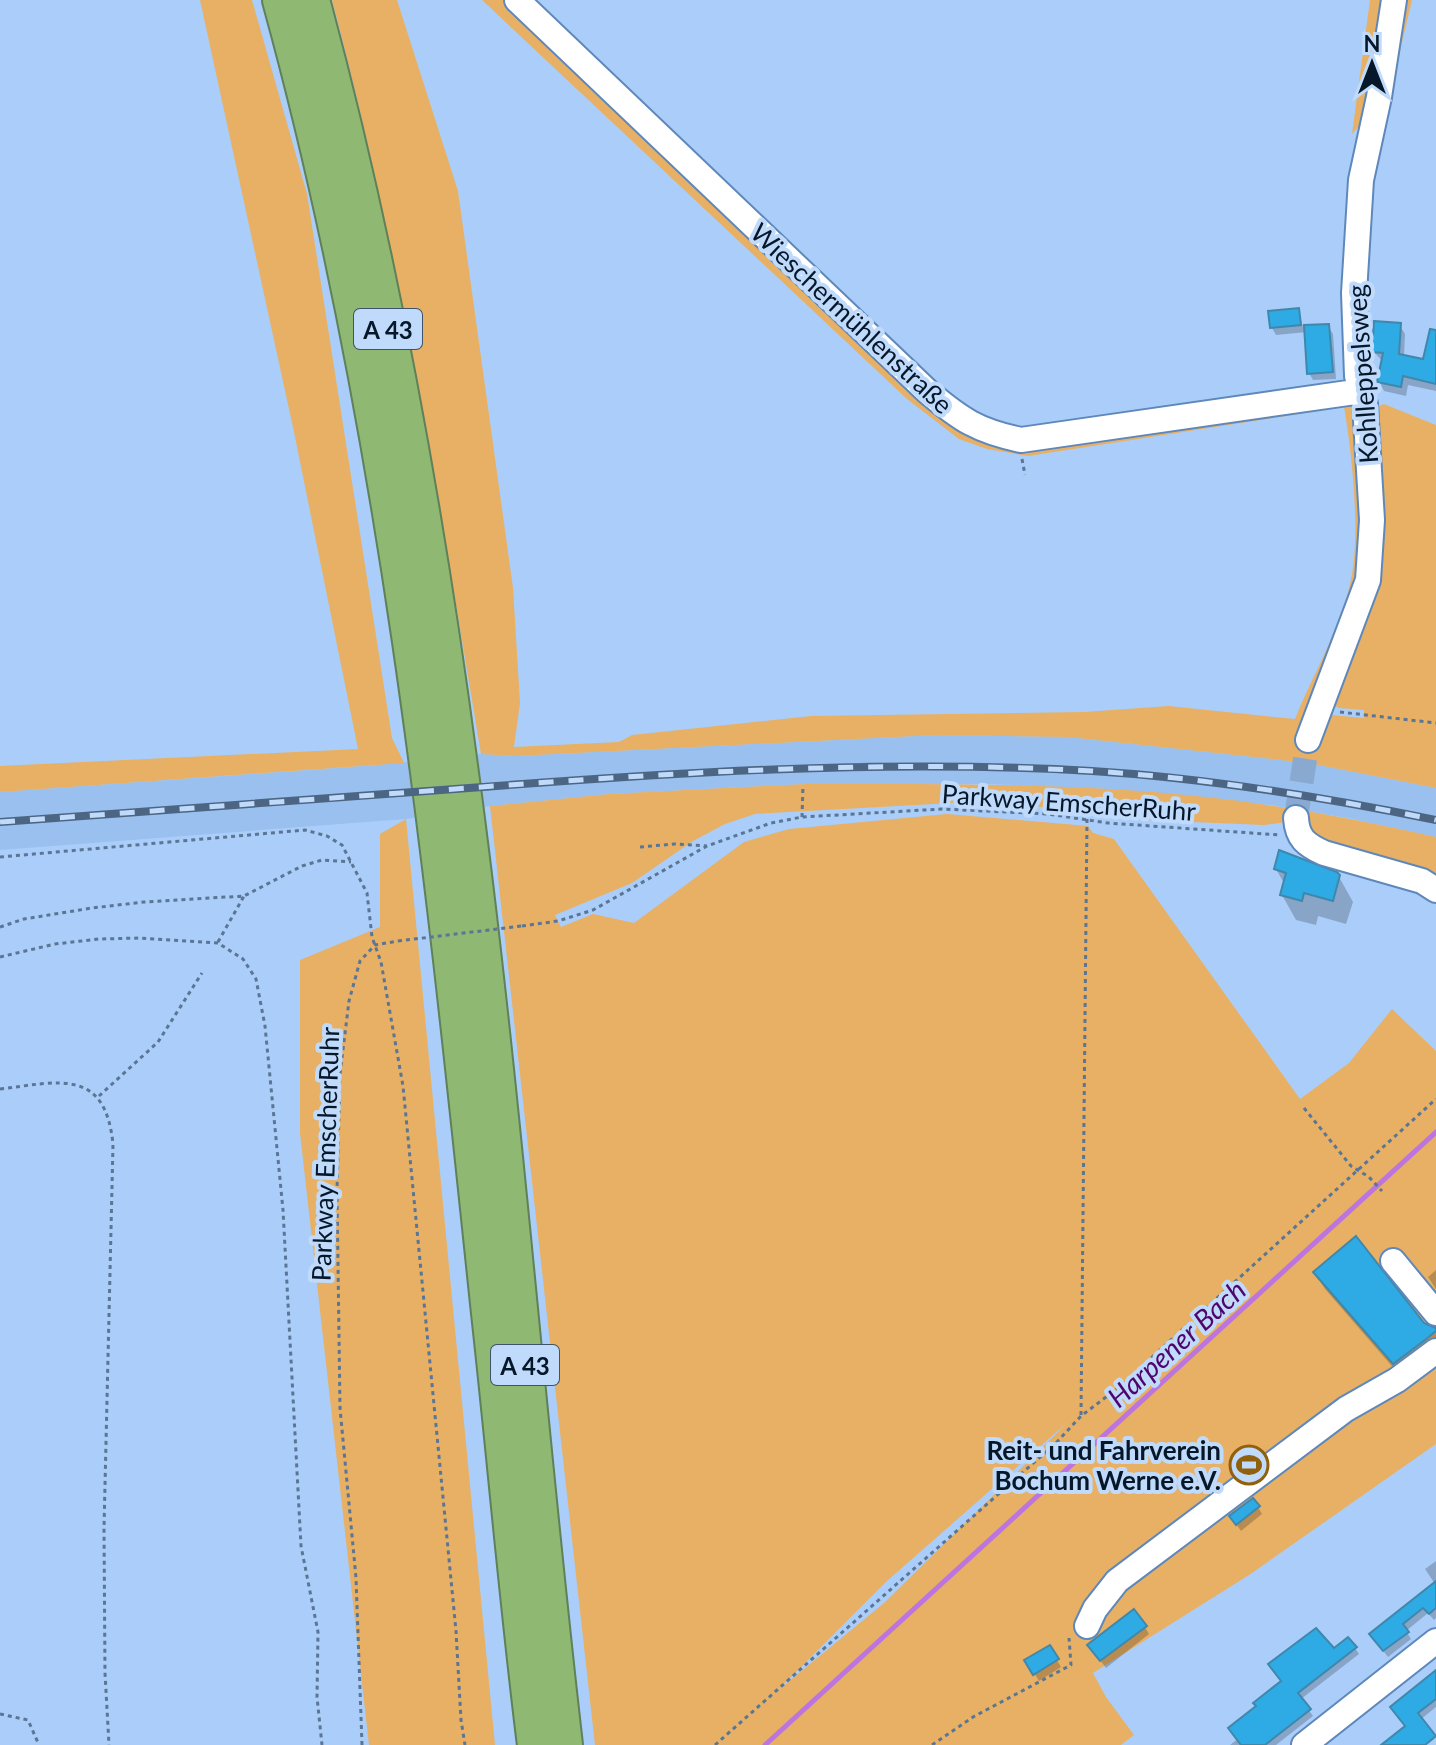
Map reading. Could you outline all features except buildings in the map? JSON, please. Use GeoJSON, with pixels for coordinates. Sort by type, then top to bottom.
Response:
{"type":"FeatureCollection","features":[{"type":"Feature","properties":{"kind":"highway","name":"A 43"},"geometry":{"type":"LineString","coordinates":[[281,0],[341,243],[375,418],[407,609],[452,961],[536,1745]]}},
{"type":"Feature","properties":{"kind":"highway","name":"A 43"},"geometry":{"type":"LineString","coordinates":[[311,0],[374,255],[405,414],[436,605],[482,948],[564,1745]]}},
{"type":"Feature","properties":{"kind":"street","name":"Wieschermühlenstraße"},"geometry":{"type":"LineString","coordinates":[[517,0],[927,391],[956,416],[987,433],[1021,440],[1034,439],[1362,391]]}},
{"type":"Feature","properties":{"kind":"street","name":"Kohlleppelsweg"},"geometry":{"type":"LineString","coordinates":[[1308,740],[1368,580],[1372,520],[1365,404],[1357,376],[1354,293],[1361,180],[1379,97],[1394,0]]}},
{"type":"Feature","properties":{"kind":"street"},"geometry":{"type":"LineString","coordinates":[[1298,827],[1309,846],[1324,853],[1422,881],[1436,890]]}},
{"type":"Feature","properties":{"kind":"street"},"geometry":{"type":"LineString","coordinates":[[1393,1261],[1436,1313]]}},
{"type":"Feature","properties":{"kind":"street"},"geometry":{"type":"LineString","coordinates":[[1087,1626],[1095,1609],[1117,1581],[1346,1409],[1397,1380],[1436,1351]]}},
{"type":"Feature","properties":{"kind":"street"},"geometry":{"type":"LineString","coordinates":[[1304,1745],[1436,1641]]}},
{"type":"Feature","properties":{"kind":"path"},"geometry":{"type":"LineString","coordinates":[[1318,709],[1436,723]]}},
{"type":"Feature","properties":{"kind":"path"},"geometry":{"type":"LineString","coordinates":[[802,817],[803,785]]}},
{"type":"Feature","properties":{"kind":"path","name":"Parkway EmscherRuhr"},"geometry":{"type":"LineString","coordinates":[[362,1745],[356,1578],[340,1408],[337,1191],[340,1074],[349,1001],[360,961],[375,945],[558,921],[593,910],[707,846],[771,823],[802,817],[942,809],[1087,819],[1298,827]]}},
{"type":"Feature","properties":{"kind":"path"},"geometry":{"type":"LineString","coordinates":[[1081,1416],[1087,819]]}},
{"type":"Feature","properties":{"kind":"path"},"geometry":{"type":"LineString","coordinates":[[0,857],[305,830],[327,836],[342,845],[351,862],[367,893],[403,1086],[465,1745]]}},
{"type":"Feature","properties":{"kind":"path"},"geometry":{"type":"LineString","coordinates":[[640,847],[674,844],[707,846]]}},
{"type":"Feature","properties":{"kind":"path"},"geometry":{"type":"LineString","coordinates":[[0,927],[24,919],[92,908],[244,896],[302,866],[322,860],[351,862]]}},
{"type":"Feature","properties":{"kind":"path"},"geometry":{"type":"LineString","coordinates":[[218,943],[244,896]]}},
{"type":"Feature","properties":{"kind":"path"},"geometry":{"type":"LineString","coordinates":[[0,957],[55,944],[99,939],[218,943],[243,959],[256,979],[265,1026],[287,1261],[301,1546],[318,1632],[317,1697],[322,1745]]}},
{"type":"Feature","properties":{"kind":"path"},"geometry":{"type":"LineString","coordinates":[[99,1096],[158,1042],[202,973]]}},
{"type":"Feature","properties":{"kind":"path"},"geometry":{"type":"LineString","coordinates":[[0,1089],[73,1082],[99,1096],[111,1122],[104,1528],[109,1745]]}},
{"type":"Feature","properties":{"kind":"path"},"geometry":{"type":"LineString","coordinates":[[715,1745],[1056,1443],[1081,1416],[1118,1388],[1436,1099]]}},
{"type":"Feature","properties":{"kind":"path"},"geometry":{"type":"LineString","coordinates":[[1304,1108],[1357,1170],[1382,1191]]}},
{"type":"Feature","properties":{"kind":"path"},"geometry":{"type":"LineString","coordinates":[[932,1745],[973,1717],[1071,1665],[1069,1637],[1087,1626]]}},
{"type":"Feature","properties":{"kind":"path"},"geometry":{"type":"LineString","coordinates":[[0,1714],[28,1720],[39,1745]]}},
{"type":"Feature","properties":{"kind":"shaded area"},"geometry":{"type":"Polygon","coordinates":[[[200,0],[252,0],[307,194],[392,738],[404,763],[0,792],[0,766],[358,749],[294,432],[200,0]]]}},
{"type":"Feature","properties":{"kind":"shaded area"},"geometry":{"type":"Polygon","coordinates":[[[332,0],[397,0],[458,191],[513,588],[520,703],[514,747],[619,742],[632,735],[811,716],[1084,712],[1169,706],[1295,719],[1348,593],[1354,556],[1355,514],[1344,407],[1028,456],[987,449],[959,439],[907,399],[482,0],[508,0],[931,401],[981,434],[1004,442],[1040,444],[1347,398],[1355,402],[1365,517],[1361,571],[1347,624],[1317,695],[1303,740],[1312,740],[1321,714],[1364,718],[1364,710],[1339,708],[1330,703],[1329,698],[1352,651],[1377,567],[1380,544],[1374,411],[1384,404],[1436,425],[1436,788],[1308,763],[1068,737],[936,735],[516,756],[481,754],[397,281],[356,93],[332,0]]]}},
{"type":"Feature","properties":{"kind":"shaded area"},"geometry":{"type":"Polygon","coordinates":[[[1370,0],[1412,0],[1391,89],[1352,134],[1370,0]]]}},
{"type":"Feature","properties":{"kind":"shaded area"},"geometry":{"type":"Polygon","coordinates":[[[936,735],[1068,737],[1308,763],[1436,788],[1436,837],[1271,805],[1108,789],[987,784],[805,784],[609,794],[490,806],[406,819],[0,850],[0,792],[379,765],[481,754],[517,756],[936,735]]]}},
{"type":"Feature","properties":{"kind":"shaded area"},"geometry":{"type":"Polygon","coordinates":[[[805,784],[1099,788],[1274,806],[1436,837],[1436,878],[1325,843],[1306,824],[1287,822],[1264,825],[1144,820],[1025,805],[952,803],[755,814],[725,824],[693,841],[632,883],[555,915],[561,927],[593,914],[634,923],[744,842],[789,829],[947,814],[1088,826],[1093,833],[1114,839],[1300,1099],[1349,1063],[1392,1009],[1436,1051],[1436,1444],[1249,1575],[1093,1673],[1134,1735],[1121,1745],[595,1745],[490,806],[609,794],[805,784]],[[1068,1422],[887,1581],[776,1692],[884,1603],[1068,1422]]]}},
{"type":"Feature","properties":{"kind":"shaded area"},"geometry":{"type":"Polygon","coordinates":[[[406,819],[495,1745],[369,1745],[300,1133],[300,960],[380,927],[380,834],[406,819]]]}},
{"type":"Feature","properties":{"kind":"waterway","name":"Harpener Bach"},"geometry":{"type":"LineString","coordinates":[[765,1745],[1436,1132]]}},
{"type":"Feature","properties":{"kind":"tunnel"},"geometry":{"type":"LineString","coordinates":[[1296,818],[1308,740]]}},
{"type":"Feature","properties":{"kind":"railway"},"geometry":{"type":"LineString","coordinates":[[0,822],[614,778],[932,766],[1092,771],[1178,778],[1308,796],[1436,820]]}},
{"type":"Feature","properties":{"kind":"place","name":"Reit- und Fahrverein Bochum Werne e.V."},"geometry":{"type":"Point","coordinates":[1249,1465]}}]}
